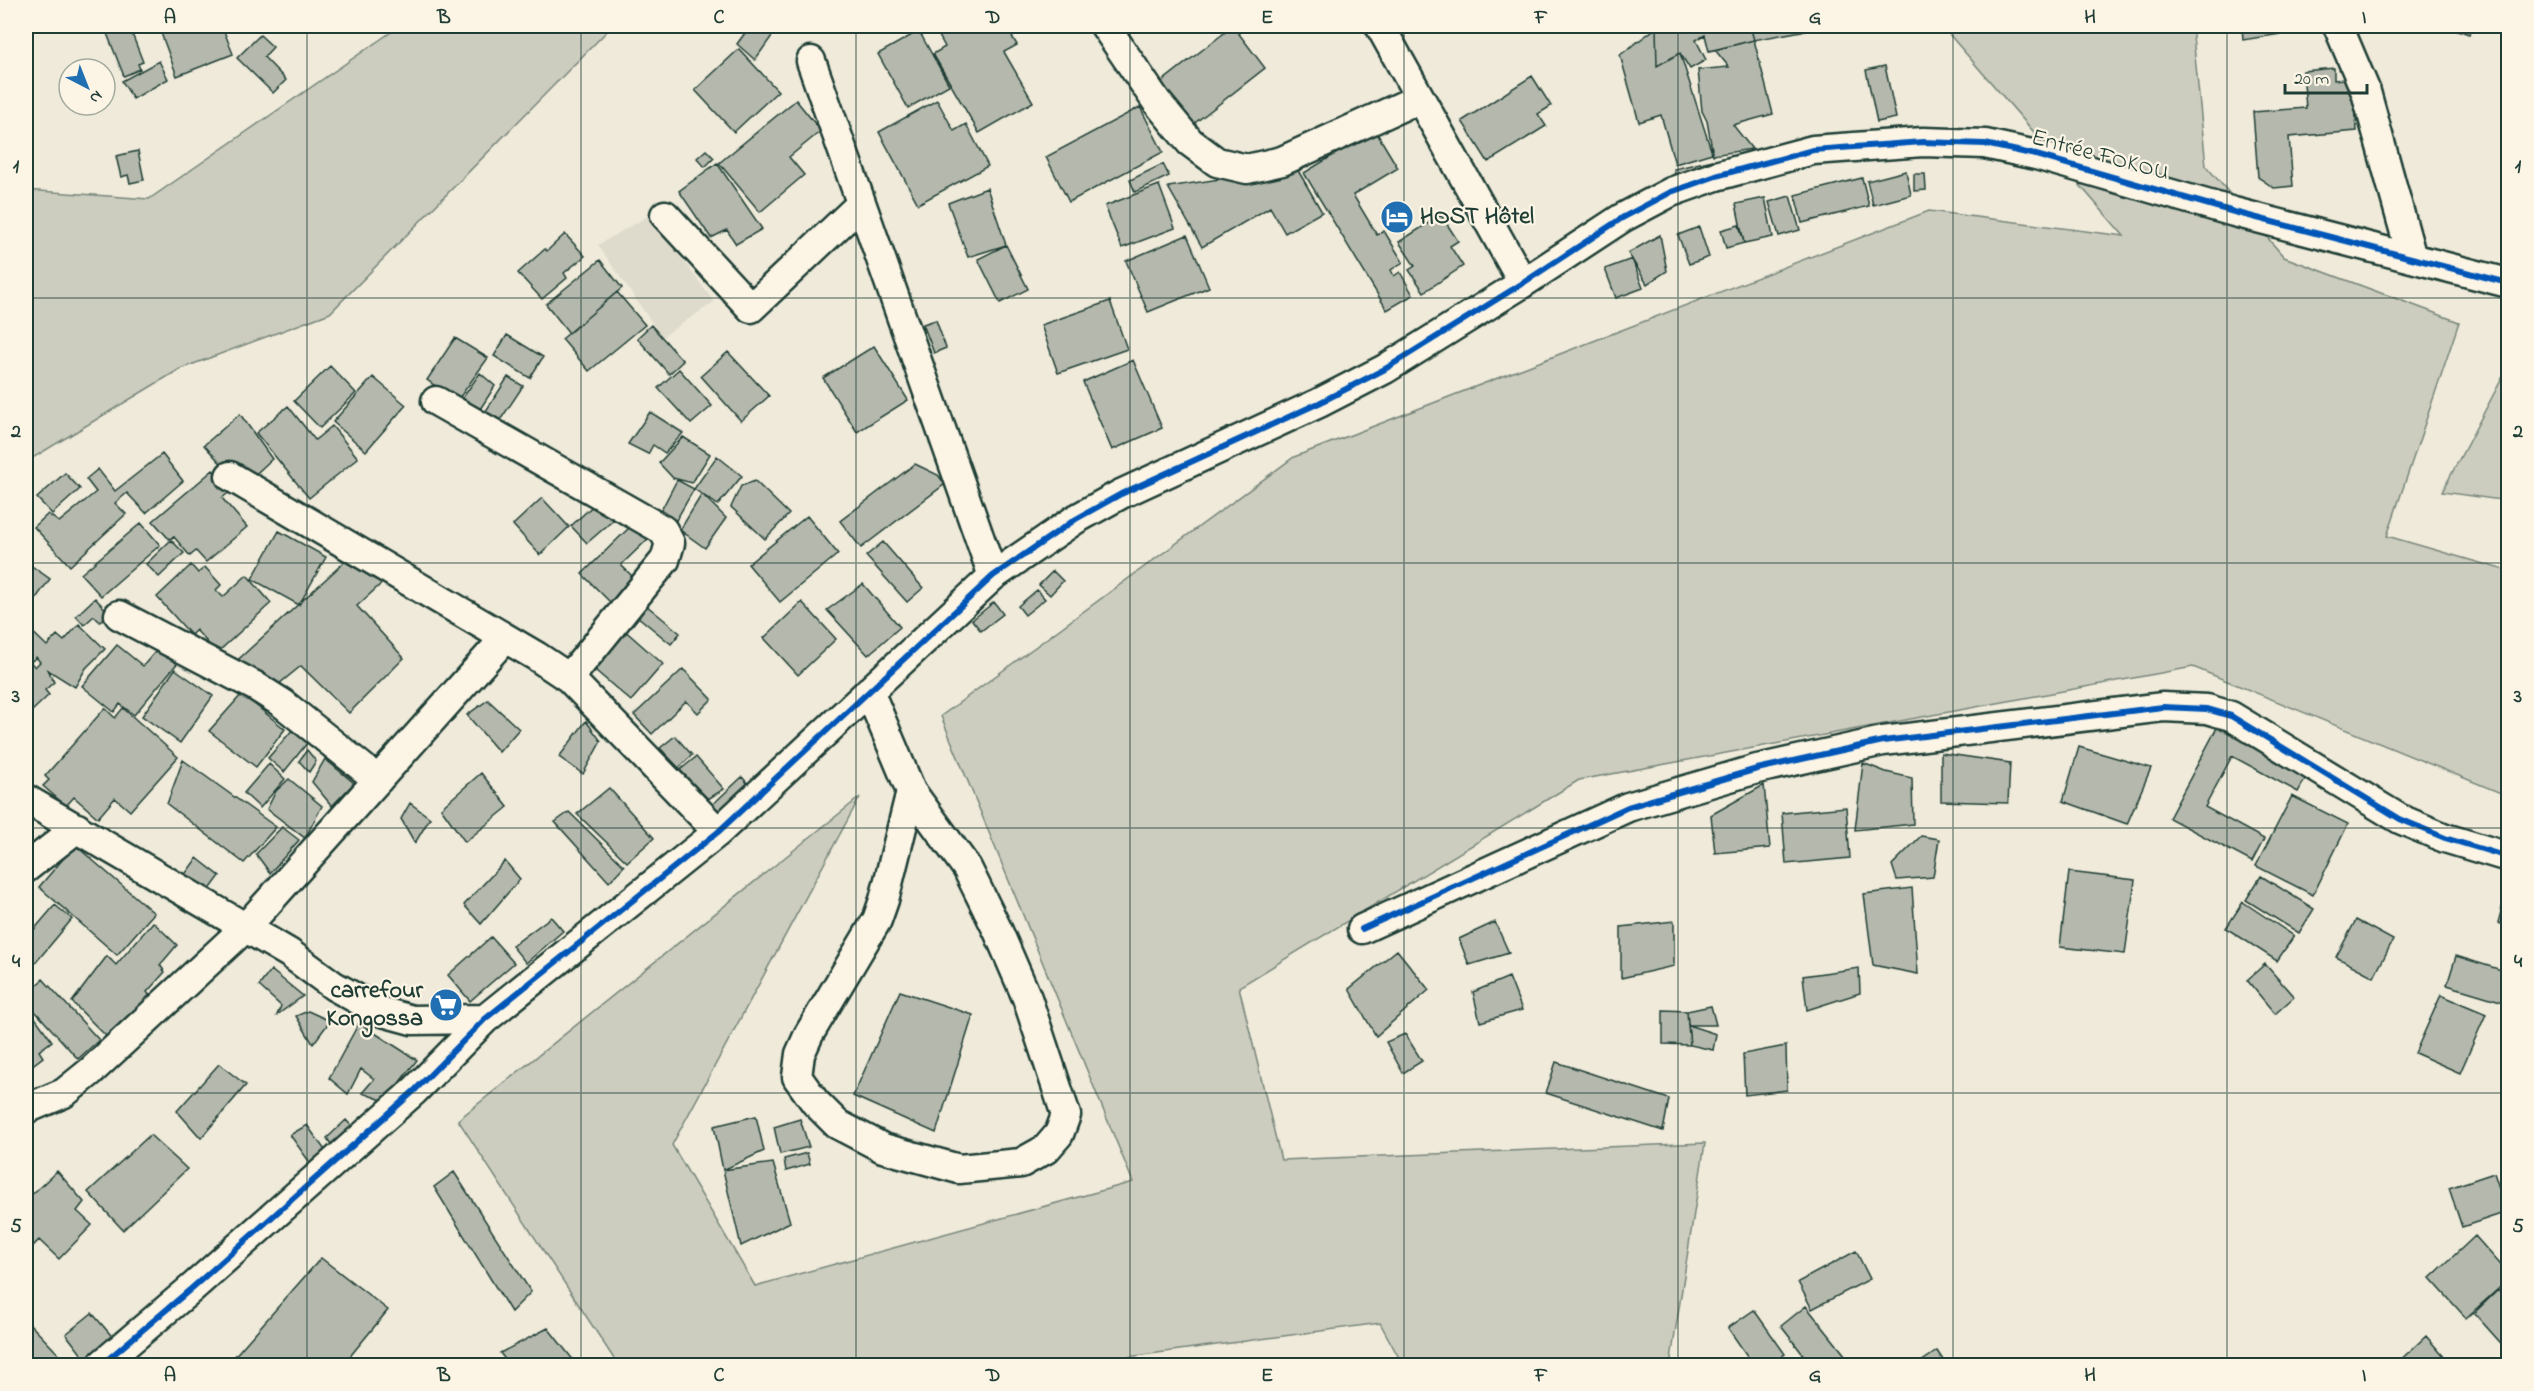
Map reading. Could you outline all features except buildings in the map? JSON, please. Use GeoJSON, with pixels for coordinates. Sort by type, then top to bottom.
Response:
{"type":"FeatureCollection","features":[{"type":"Feature","properties":{"kind":"street"},"geometry":{"type":"LineString","coordinates":[[1105,26],[1157,102],[1190,142],[1217,162],[1246,169],[1282,161],[1420,98]]}},
{"type":"Feature","properties":{"kind":"street"},"geometry":{"type":"LineString","coordinates":[[1380,26],[1523,283]]}},
{"type":"Feature","properties":{"kind":"street"},"geometry":{"type":"LineString","coordinates":[[2338,26],[2366,92],[2412,258]]}},
{"type":"Feature","properties":{"kind":"street"},"geometry":{"type":"LineString","coordinates":[[811,61],[993,576]]}},
{"type":"Feature","properties":{"kind":"street","name":"Entrée FOKOU"},"geometry":{"type":"LineString","coordinates":[[100,1365],[192,1288],[414,1091],[485,1019],[718,832],[993,576],[1076,519],[1121,494],[1385,369],[1622,218],[1671,192],[1716,176],[1814,150],[1923,142],[1985,144],[2508,283]]}},
{"type":"Feature","properties":{"kind":"street"},"geometry":{"type":"LineString","coordinates":[[665,215],[751,308],[861,204]]}},
{"type":"Feature","properties":{"kind":"street"},"geometry":{"type":"LineString","coordinates":[[436,401],[663,530],[670,543],[665,560],[569,678]]}},
{"type":"Feature","properties":{"kind":"street"},"geometry":{"type":"LineString","coordinates":[[230,476],[569,678],[718,832]]}},
{"type":"Feature","properties":{"kind":"street"},"geometry":{"type":"LineString","coordinates":[[119,615],[282,703],[378,780]]}},
{"type":"Feature","properties":{"kind":"street"},"geometry":{"type":"LineString","coordinates":[[26,1109],[64,1093],[90,1072],[246,927],[505,638]]}},
{"type":"Feature","properties":{"kind":"street"},"geometry":{"type":"LineString","coordinates":[[869,691],[911,791],[966,868],[998,931],[1027,998],[1066,1115],[1059,1134],[1046,1149],[1021,1163],[959,1169],[883,1148],[837,1124],[815,1102],[798,1077],[800,1054],[809,1034],[877,920],[885,900],[911,791]]}},
{"type":"Feature","properties":{"kind":"street"},"geometry":{"type":"LineString","coordinates":[[1362,929],[1628,807],[1757,769],[1883,741],[2163,707],[2207,709],[2231,716],[2400,819],[2445,838],[2508,857]]}},
{"type":"Feature","properties":{"kind":"street"},"geometry":{"type":"LineString","coordinates":[[26,799],[246,927],[289,953],[334,986],[380,1011],[412,1020],[485,1019]]}},
{"type":"Feature","properties":{"kind":"street"},"geometry":{"type":"LineString","coordinates":[[26,868],[77,828]]}},
{"type":"Feature","properties":{"kind":"shaded area"},"geometry":{"type":"Polygon","coordinates":[[[400,26],[612,26],[330,313],[180,369],[26,462],[26,190],[149,199],[400,26]]]}},
{"type":"Feature","properties":{"kind":"shaded area"},"geometry":{"type":"Polygon","coordinates":[[[1942,26],[2192,26],[2206,166],[2284,257],[2459,322],[2387,536],[2508,571],[2508,796],[2193,667],[1579,780],[1239,987],[1281,1160],[1705,1143],[1670,1365],[1403,1365],[1380,1323],[1113,1359],[1104,1365],[618,1365],[458,1120],[860,797],[672,1145],[755,1286],[1133,1182],[941,716],[1294,457],[1929,211],[2124,236],[1942,26]]]}},
{"type":"Feature","properties":{"kind":"shaded area"},"geometry":{"type":"Polygon","coordinates":[[[650,215],[714,302],[662,337],[598,245],[650,215]]]}},
{"type":"Feature","properties":{"kind":"shaded area"},"geometry":{"type":"Polygon","coordinates":[[[2508,367],[2508,501],[2442,492],[2508,367]]]}},
{"type":"Feature","properties":{"kind":"cycle path"},"geometry":{"type":"LineString","coordinates":[[100,1366],[192,1288],[414,1091],[485,1019],[718,832],[993,576],[1076,519],[1121,494],[1319,403],[1385,369],[1622,218],[1671,192],[1716,176],[1813,150],[1923,142],[1985,144],[2036,155],[2234,212],[2508,283]]}},
{"type":"Feature","properties":{"kind":"cycle path"},"geometry":{"type":"LineString","coordinates":[[1362,929],[1628,807],[1757,769],[1883,741],[2163,707],[2207,709],[2231,716],[2400,819],[2445,838],[2508,857]]}},
{"type":"Feature","properties":{"kind":"place","name":"HOST Hôtel"},"geometry":{"type":"Point","coordinates":[1397,217]}},
{"type":"Feature","properties":{"kind":"place","name":"carrefour Kongossa"},"geometry":{"type":"Point","coordinates":[446,1005]}}]}
